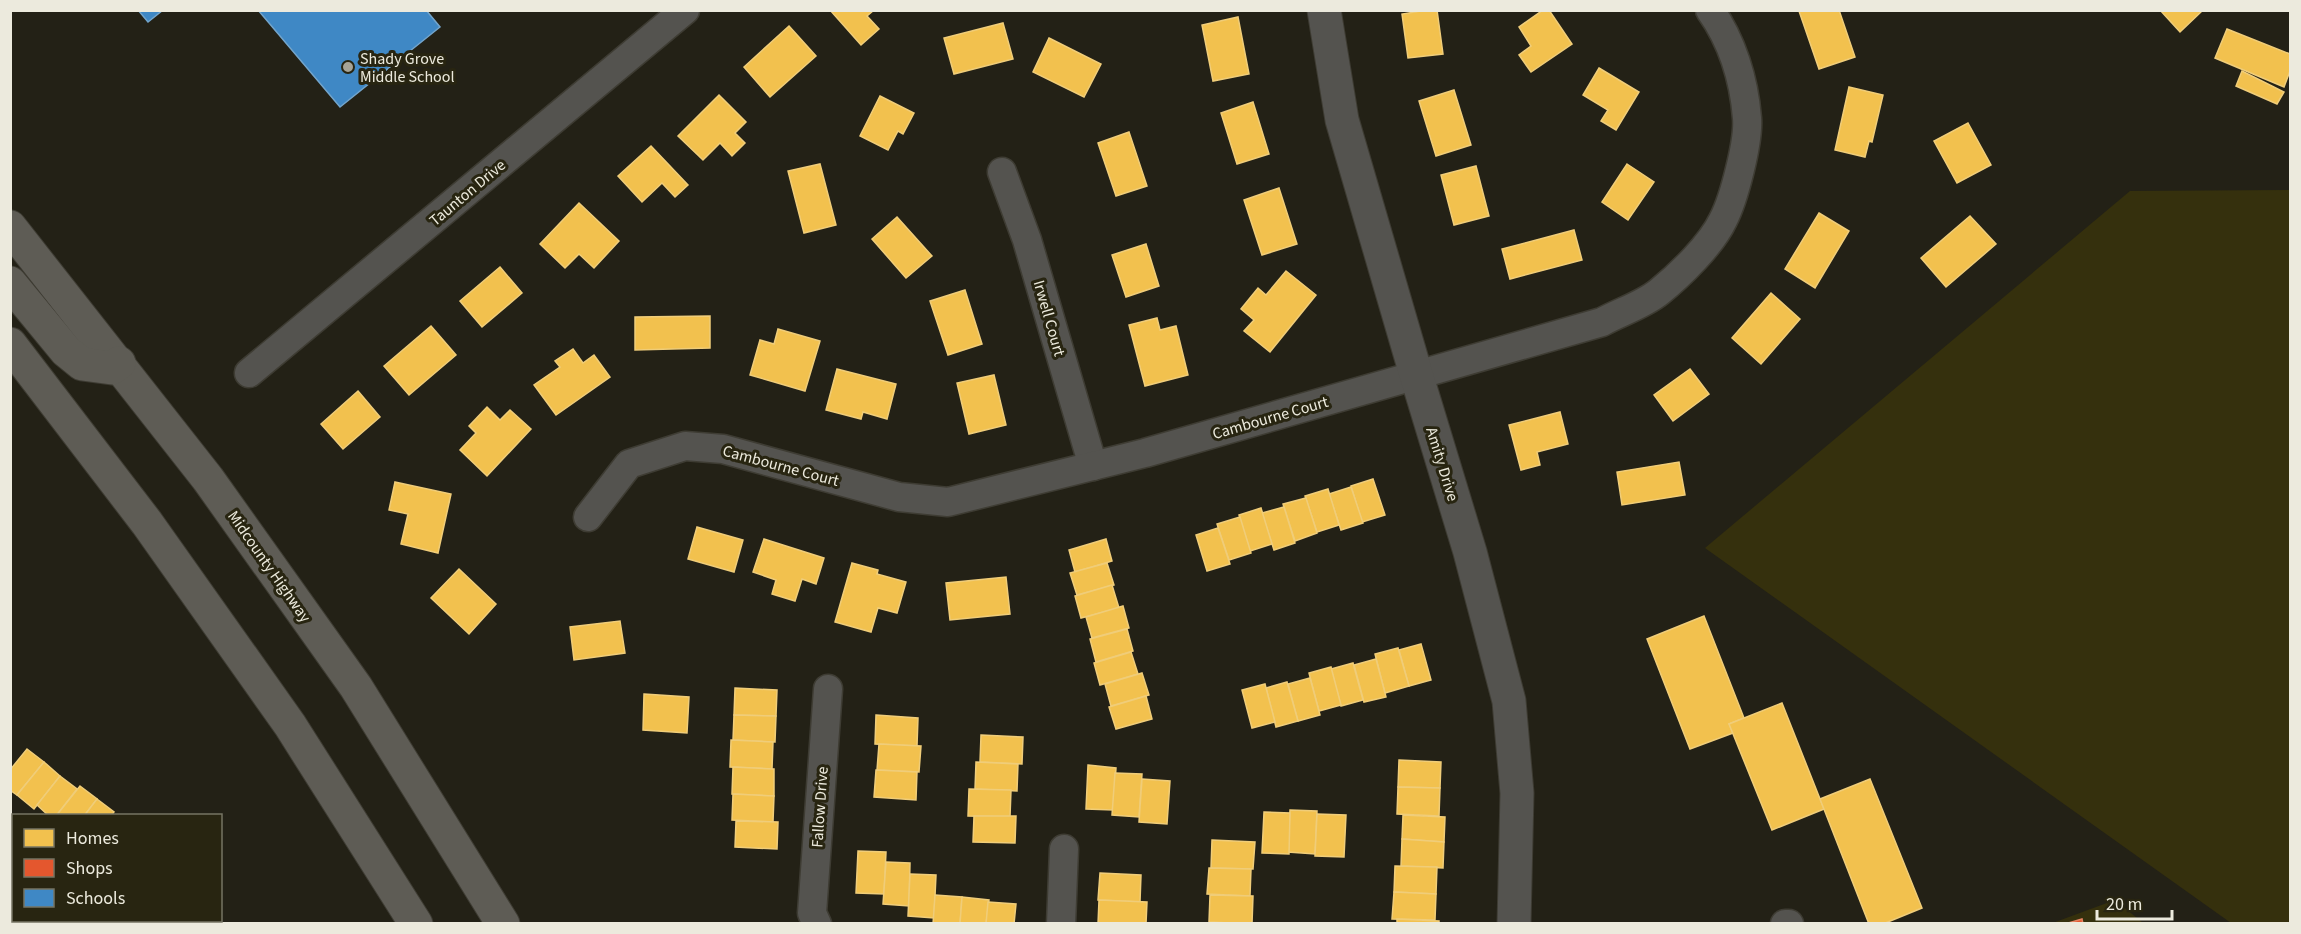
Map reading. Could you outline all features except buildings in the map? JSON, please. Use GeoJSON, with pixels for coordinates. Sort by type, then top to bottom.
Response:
{"type":"FeatureCollection","features":[{"type":"Feature","properties":{"kind":"main road","name":"Midcounty Highway"},"geometry":{"type":"LineString","coordinates":[[10,227],[208,479],[356,687],[503,924]]}},
{"type":"Feature","properties":{"kind":"main road"},"geometry":{"type":"LineString","coordinates":[[10,283],[66,351],[82,364],[112,368],[119,363]]}},
{"type":"Feature","properties":{"kind":"main road"},"geometry":{"type":"LineString","coordinates":[[10,344],[147,522],[290,725],[416,924]]}},
{"type":"Feature","properties":{"kind":"street","name":"Taunton Drive"},"geometry":{"type":"LineString","coordinates":[[249,373],[685,10]]}},
{"type":"Feature","properties":{"kind":"street","name":"Amity Drive"},"geometry":{"type":"LineString","coordinates":[[1324,10],[1342,120],[1470,552],[1509,700],[1517,793],[1514,924]]}},
{"type":"Feature","properties":{"kind":"street","name":"Cambourne Court"},"geometry":{"type":"LineString","coordinates":[[588,517],[629,464],[685,446],[723,449],[899,497],[948,502],[1145,453],[1602,321],[1657,294],[1690,264],[1723,221],[1738,177],[1748,120],[1739,69],[1722,27],[1710,10]]}},
{"type":"Feature","properties":{"kind":"street","name":"Irwell Court"},"geometry":{"type":"LineString","coordinates":[[1002,172],[1028,240],[1093,466]]}},
{"type":"Feature","properties":{"kind":"street","name":"Fallow Drive"},"geometry":{"type":"LineString","coordinates":[[818,924],[812,913],[828,689]]}},
{"type":"Feature","properties":{"kind":"street"},"geometry":{"type":"LineString","coordinates":[[1061,924],[1064,849]]}},
{"type":"Feature","properties":{"kind":"shaded area"},"geometry":{"type":"Polygon","coordinates":[[[2290,190],[2290,923],[2231,923],[1705,548],[2130,191],[2290,190]]]}},
{"type":"Feature","properties":{"kind":"shaded area"},"geometry":{"type":"Polygon","coordinates":[[[2115,900],[2143,923],[2050,924],[2115,900]]]}},
{"type":"Feature","properties":{"kind":"place","name":"Shady Grove Middle School"},"geometry":{"type":"Point","coordinates":[348,67]}}]}
